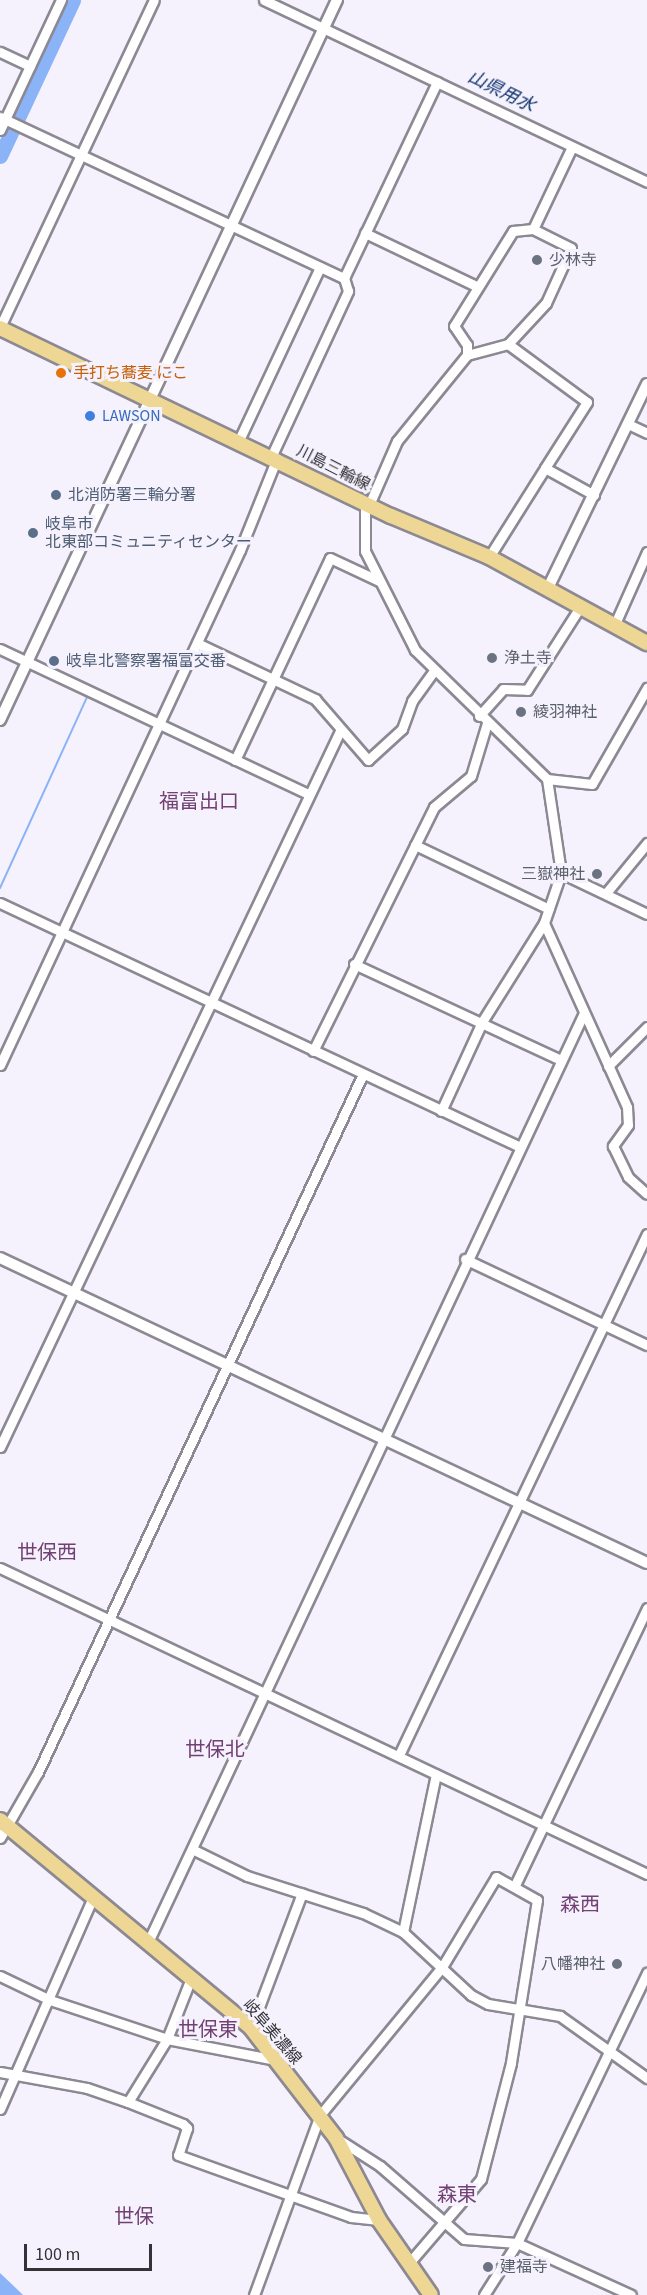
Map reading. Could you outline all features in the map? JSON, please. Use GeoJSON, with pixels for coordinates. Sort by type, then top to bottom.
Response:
{"type":"FeatureCollection","features":[{"type":"Feature","properties":{"kind":"main road","name":"川島三輪線"},"geometry":{"type":"LineString","coordinates":[[0,328],[275,457],[367,503],[489,557],[647,643]]}},
{"type":"Feature","properties":{"kind":"main road","name":"岐阜美濃線"},"geometry":{"type":"LineString","coordinates":[[5,1824],[92,1899],[148,1941],[251,2028],[336,2138],[380,2220],[427,2293]]}},
{"type":"Feature","properties":{"kind":"street"},"geometry":{"type":"LineString","coordinates":[[0,130],[61,0]]}},
{"type":"Feature","properties":{"kind":"street"},"geometry":{"type":"LineString","coordinates":[[0,328],[154,0]]}},
{"type":"Feature","properties":{"kind":"street"},"geometry":{"type":"LineString","coordinates":[[264,0],[647,182]]}},
{"type":"Feature","properties":{"kind":"street"},"geometry":{"type":"LineString","coordinates":[[0,720],[337,0]]}},
{"type":"Feature","properties":{"kind":"street"},"geometry":{"type":"LineString","coordinates":[[0,52],[30,66]]}},
{"type":"Feature","properties":{"kind":"street"},"geometry":{"type":"LineString","coordinates":[[0,1065],[197,643],[348,291],[344,278],[437,82]]}},
{"type":"Feature","properties":{"kind":"street"},"geometry":{"type":"LineString","coordinates":[[4,119],[344,278]]}},
{"type":"Feature","properties":{"kind":"street"},"geometry":{"type":"LineString","coordinates":[[533,229],[572,147]]}},
{"type":"Feature","properties":{"kind":"street"},"geometry":{"type":"LineString","coordinates":[[467,355],[467,345],[454,326],[476,286],[513,231],[533,229],[571,249],[546,303],[508,344],[467,355],[397,441],[367,503],[365,551],[415,650],[433,672],[547,779],[592,784],[647,688]]}},
{"type":"Feature","properties":{"kind":"street"},"geometry":{"type":"LineString","coordinates":[[365,233],[476,286]]}},
{"type":"Feature","properties":{"kind":"street"},"geometry":{"type":"LineString","coordinates":[[239,440],[321,267]]}},
{"type":"Feature","properties":{"kind":"street"},"geometry":{"type":"LineString","coordinates":[[489,557],[587,402],[508,344]]}},
{"type":"Feature","properties":{"kind":"street"},"geometry":{"type":"LineString","coordinates":[[547,590],[647,384]]}},
{"type":"Feature","properties":{"kind":"street"},"geometry":{"type":"LineString","coordinates":[[628,424],[647,433]]}},
{"type":"Feature","properties":{"kind":"street"},"geometry":{"type":"LineString","coordinates":[[545,468],[594,495]]}},
{"type":"Feature","properties":{"kind":"street"},"geometry":{"type":"LineString","coordinates":[[614,626],[647,552]]}},
{"type":"Feature","properties":{"kind":"street"},"geometry":{"type":"LineString","coordinates":[[235,760],[330,558],[379,581]]}},
{"type":"Feature","properties":{"kind":"street"},"geometry":{"type":"LineString","coordinates":[[479,716],[503,689],[527,690],[580,608]]}},
{"type":"Feature","properties":{"kind":"street"},"geometry":{"type":"LineString","coordinates":[[197,643],[328,709],[340,731],[368,760],[402,729],[412,701],[433,672]]}},
{"type":"Feature","properties":{"kind":"street"},"geometry":{"type":"LineString","coordinates":[[0,649],[308,794]]}},
{"type":"Feature","properties":{"kind":"street"},"geometry":{"type":"LineString","coordinates":[[313,1051],[354,964],[434,807],[471,776],[487,723]]}},
{"type":"Feature","properties":{"kind":"street"},"geometry":{"type":"LineString","coordinates":[[0,1446],[308,794],[340,731]]}},
{"type":"Feature","properties":{"kind":"street"},"geometry":{"type":"LineString","coordinates":[[441,1111],[482,1022],[544,923],[561,873],[547,779]]}},
{"type":"Feature","properties":{"kind":"street"},"geometry":{"type":"LineString","coordinates":[[606,893],[647,843]]}},
{"type":"Feature","properties":{"kind":"street"},"geometry":{"type":"LineString","coordinates":[[415,845],[549,909]]}},
{"type":"Feature","properties":{"kind":"street"},"geometry":{"type":"LineString","coordinates":[[561,873],[647,914]]}},
{"type":"Feature","properties":{"kind":"street"},"geometry":{"type":"LineString","coordinates":[[0,903],[518,1146]]}},
{"type":"Feature","properties":{"kind":"street"},"geometry":{"type":"LineString","coordinates":[[544,923],[627,1107],[628,1125],[613,1146],[628,1178],[647,1194]]}},
{"type":"Feature","properties":{"kind":"street"},"geometry":{"type":"LineString","coordinates":[[354,964],[559,1059]]}},
{"type":"Feature","properties":{"kind":"street"},"geometry":{"type":"LineString","coordinates":[[148,1941],[194,1850],[213,1794],[261,1691],[559,1059],[584,1013]]}},
{"type":"Feature","properties":{"kind":"street"},"geometry":{"type":"LineString","coordinates":[[608,1066],[647,1027]]}},
{"type":"Feature","properties":{"kind":"street"},"geometry":{"type":"LineString","coordinates":[[0,1838],[363,1074]]}},
{"type":"Feature","properties":{"kind":"street"},"geometry":{"type":"LineString","coordinates":[[399,1755],[602,1324],[647,1234]]}},
{"type":"Feature","properties":{"kind":"street"},"geometry":{"type":"LineString","coordinates":[[0,1258],[647,1563]]}},
{"type":"Feature","properties":{"kind":"street"},"geometry":{"type":"LineString","coordinates":[[465,1260],[647,1345]]}},
{"type":"Feature","properties":{"kind":"street"},"geometry":{"type":"LineString","coordinates":[[0,1568],[647,1874]]}},
{"type":"Feature","properties":{"kind":"street"},"geometry":{"type":"LineString","coordinates":[[515,1885],[647,1608]]}},
{"type":"Feature","properties":{"kind":"street"},"geometry":{"type":"LineString","coordinates":[[403,1932],[436,1774]]}},
{"type":"Feature","properties":{"kind":"street"},"geometry":{"type":"LineString","coordinates":[[194,1850],[403,1932],[488,2004],[560,2016],[647,2078]]}},
{"type":"Feature","properties":{"kind":"street"},"geometry":{"type":"LineString","coordinates":[[254,2295],[295,2194],[320,2115],[442,1967],[496,1877],[515,1885],[537,1900],[521,2008],[486,2169],[443,2225],[409,2263]]}},
{"type":"Feature","properties":{"kind":"street"},"geometry":{"type":"LineString","coordinates":[[251,2028],[302,1893]]}},
{"type":"Feature","properties":{"kind":"street"},"geometry":{"type":"LineString","coordinates":[[0,2109],[19,2074],[92,1899]]}},
{"type":"Feature","properties":{"kind":"street"},"geometry":{"type":"LineString","coordinates":[[484,2295],[517,2243],[647,1973]]}},
{"type":"Feature","properties":{"kind":"street"},"geometry":{"type":"LineString","coordinates":[[0,1976],[50,2000],[167,2039],[276,2060]]}},
{"type":"Feature","properties":{"kind":"street"},"geometry":{"type":"LineString","coordinates":[[128,2102],[167,2039],[191,1978]]}},
{"type":"Feature","properties":{"kind":"street"},"geometry":{"type":"LineString","coordinates":[[0,2072],[19,2074],[128,2102],[183,2124],[187,2128],[178,2155],[295,2194],[351,2217],[380,2220]]}},
{"type":"Feature","properties":{"kind":"street"},"geometry":{"type":"LineString","coordinates":[[336,2138],[380,2166],[443,2225],[473,2244],[517,2243],[631,2295]]}},
{"type":"Feature","properties":{"kind":"water"},"geometry":{"type":"Polygon","coordinates":[[[0,2273],[19,2291],[23,2295],[0,2295],[0,2273]]]}},
{"type":"Feature","properties":{"kind":"waterway"},"geometry":{"type":"LineString","coordinates":[[0,156],[73,0]]}},
{"type":"Feature","properties":{"kind":"waterway","name":"山県用水"},"geometry":{"type":"LineString","coordinates":[[275,0],[316,20]]}},
{"type":"Feature","properties":{"kind":"waterway","name":"山県用水"},"geometry":{"type":"LineString","coordinates":[[337,30],[410,64]]}},
{"type":"Feature","properties":{"kind":"waterway","name":"山県用水"},"geometry":{"type":"LineString","coordinates":[[418,68],[572,141]]}},
{"type":"Feature","properties":{"kind":"waterway","name":"山県用水"},"geometry":{"type":"LineString","coordinates":[[577,144],[647,176]]}},
{"type":"Feature","properties":{"kind":"waterway"},"geometry":{"type":"LineString","coordinates":[[0,888],[88,695]]}},
{"type":"Feature","properties":{"kind":"place","name":"少林寺"},"geometry":{"type":"Point","coordinates":[537,260]}},
{"type":"Feature","properties":{"kind":"place","name":"手打ち蕎麦 にこ"},"geometry":{"type":"Point","coordinates":[61,373]}},
{"type":"Feature","properties":{"kind":"place","name":"LAWSON"},"geometry":{"type":"Point","coordinates":[90,416]}},
{"type":"Feature","properties":{"kind":"place","name":"北消防署三輪分署"},"geometry":{"type":"Point","coordinates":[56,495]}},
{"type":"Feature","properties":{"kind":"place","name":"岐阜市 北東部コミュニティセンター"},"geometry":{"type":"Point","coordinates":[33,533]}},
{"type":"Feature","properties":{"kind":"place","name":"浄土寺"},"geometry":{"type":"Point","coordinates":[492,658]}},
{"type":"Feature","properties":{"kind":"place","name":"岐阜北警察署福富交番"},"geometry":{"type":"Point","coordinates":[54,661]}},
{"type":"Feature","properties":{"kind":"place","name":"綾羽神社"},"geometry":{"type":"Point","coordinates":[521,712]}},
{"type":"Feature","properties":{"kind":"place","name":"三嶽神社"},"geometry":{"type":"Point","coordinates":[597,874]}},
{"type":"Feature","properties":{"kind":"place","name":"八幡神社"},"geometry":{"type":"Point","coordinates":[617,1964]}},
{"type":"Feature","properties":{"kind":"place","name":"建福寺"},"geometry":{"type":"Point","coordinates":[488,2267]}},
{"type":"Feature","properties":{"kind":"district","name":"福富出口"},"geometry":{"type":"Point","coordinates":[199,802]}},
{"type":"Feature","properties":{"kind":"district","name":"世保西"},"geometry":{"type":"Point","coordinates":[47,1553]}},
{"type":"Feature","properties":{"kind":"district","name":"世保北"},"geometry":{"type":"Point","coordinates":[215,1750]}},
{"type":"Feature","properties":{"kind":"district","name":"森西"},"geometry":{"type":"Point","coordinates":[580,1905]}},
{"type":"Feature","properties":{"kind":"district","name":"世保東"},"geometry":{"type":"Point","coordinates":[208,2030]}},
{"type":"Feature","properties":{"kind":"district","name":"森東"},"geometry":{"type":"Point","coordinates":[457,2195]}},
{"type":"Feature","properties":{"kind":"district","name":"世保"},"geometry":{"type":"Point","coordinates":[134,2217]}}]}
